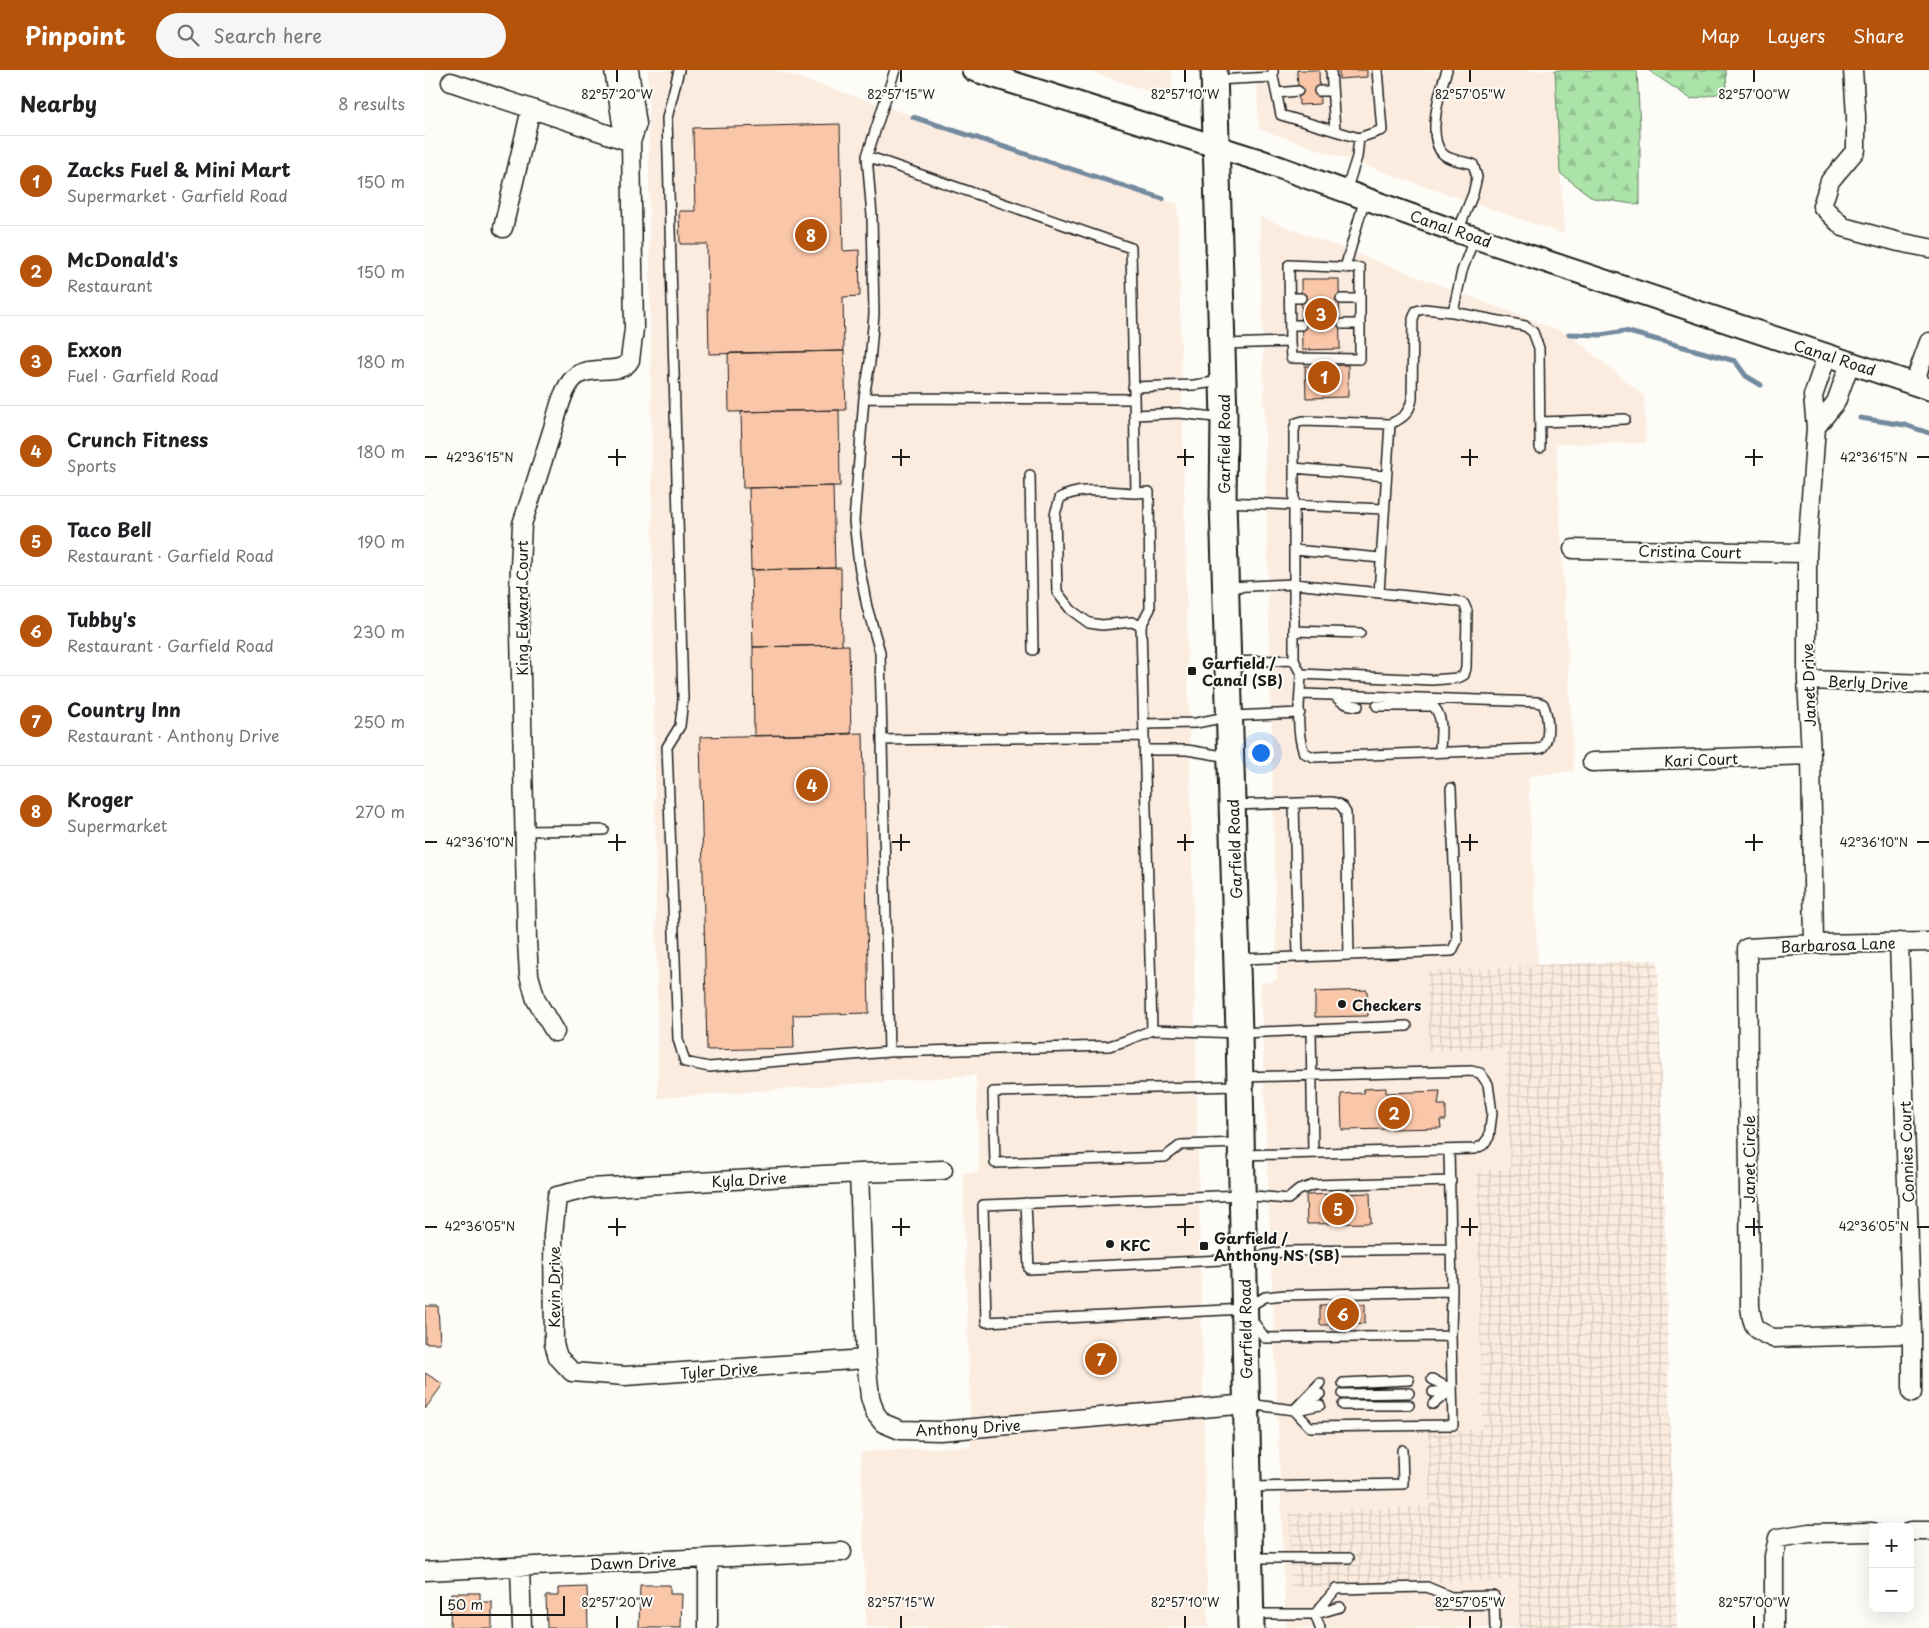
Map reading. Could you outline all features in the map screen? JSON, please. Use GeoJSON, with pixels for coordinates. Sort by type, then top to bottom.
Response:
{"type":"FeatureCollection","features":[{"type":"Feature","properties":{"kind":"main road","name":"Garfield Road"},"geometry":{"type":"LineString","coordinates":[[1214,75],[1224,418],[1223,502],[1231,716],[1242,1149],[1251,1621]]}},
{"type":"Feature","properties":{"kind":"street"},"geometry":{"type":"LineString","coordinates":[[614,70],[622,124],[631,142]]}},
{"type":"Feature","properties":{"kind":"street"},"geometry":{"type":"LineString","coordinates":[[629,70],[637,124],[631,142]]}},
{"type":"Feature","properties":{"kind":"street","name":"Canal Road"},"geometry":{"type":"LineString","coordinates":[[973,70],[1217,147],[1467,234],[1922,386]]}},
{"type":"Feature","properties":{"kind":"street"},"geometry":{"type":"LineString","coordinates":[[1853,70],[1857,116],[1856,150],[1830,181],[1822,206],[1843,227],[1929,248]]}},
{"type":"Feature","properties":{"kind":"street"},"geometry":{"type":"LineString","coordinates":[[451,82],[631,142]]}},
{"type":"Feature","properties":{"kind":"street"},"geometry":{"type":"LineString","coordinates":[[503,228],[531,108]]}},
{"type":"Feature","properties":{"kind":"street","name":"King Edward Court"},"geometry":{"type":"LineString","coordinates":[[555,1032],[536,1000],[529,975],[519,588],[522,524],[560,406],[572,380],[585,371],[622,368],[630,360],[634,328],[631,142]]}},
{"type":"Feature","properties":{"kind":"street"},"geometry":{"type":"LineString","coordinates":[[1922,386],[1929,342]]}},
{"type":"Feature","properties":{"kind":"street","name":"Janet Drive"},"geometry":{"type":"LineString","coordinates":[[1814,944],[1811,756],[1807,680],[1807,553],[1816,427],[1813,396],[1827,355]]}},
{"type":"Feature","properties":{"kind":"street"},"geometry":{"type":"LineString","coordinates":[[1816,427],[1836,402],[1850,363]]}},
{"type":"Feature","properties":{"kind":"street","name":"Cristina Court"},"geometry":{"type":"LineString","coordinates":[[1573,549],[1807,553]]}},
{"type":"Feature","properties":{"kind":"street","name":"Berly Drive"},"geometry":{"type":"LineString","coordinates":[[1807,680],[1929,684]]}},
{"type":"Feature","properties":{"kind":"street","name":"Kari Court"},"geometry":{"type":"LineString","coordinates":[[1592,762],[1811,756]]}},
{"type":"Feature","properties":{"kind":"street","name":"Connies Court"},"geometry":{"type":"LineString","coordinates":[[1899,942],[1912,1334],[1912,1393]]}},
{"type":"Feature","properties":{"kind":"street","name":"Barbarosa Lane"},"geometry":{"type":"LineString","coordinates":[[1747,948],[1814,944],[1929,942]]}},
{"type":"Feature","properties":{"kind":"street","name":"Janet Circle"},"geometry":{"type":"LineString","coordinates":[[1747,948],[1750,1307],[1752,1319],[1758,1331],[1773,1338],[1912,1334]]}},
{"type":"Feature","properties":{"kind":"street","name":"Kyla Drive"},"geometry":{"type":"LineString","coordinates":[[557,1196],[590,1188],[943,1170]]}},
{"type":"Feature","properties":{"kind":"street","name":"Anthony Drive"},"geometry":{"type":"LineString","coordinates":[[859,1173],[866,1359],[875,1413],[883,1423],[900,1430],[941,1431],[1247,1404]]}},
{"type":"Feature","properties":{"kind":"street","name":"Kevin Drive"},"geometry":{"type":"LineString","coordinates":[[557,1196],[553,1235],[554,1344],[558,1357],[572,1372]]}},
{"type":"Feature","properties":{"kind":"street","name":"Tyler Drive"},"geometry":{"type":"LineString","coordinates":[[572,1372],[625,1376],[866,1359]]}},
{"type":"Feature","properties":{"kind":"street"},"geometry":{"type":"LineString","coordinates":[[1914,1531],[1929,1531]]}},
{"type":"Feature","properties":{"kind":"street"},"geometry":{"type":"LineString","coordinates":[[1774,1628],[1773,1556],[1778,1538],[1809,1534],[1869,1532]]}},
{"type":"Feature","properties":{"kind":"street","name":"Dawn Drive"},"geometry":{"type":"LineString","coordinates":[[425,1571],[842,1552]]}},
{"type":"Feature","properties":{"kind":"street"},"geometry":{"type":"LineString","coordinates":[[708,1559],[708,1628]]}},
{"type":"Feature","properties":{"kind":"street"},"geometry":{"type":"LineString","coordinates":[[521,1567],[522,1628]]}},
{"type":"Feature","properties":{"kind":"lane"},"geometry":{"type":"LineString","coordinates":[[679,70],[667,118],[683,699],[680,726],[667,747],[678,1039],[685,1062],[709,1067],[889,1052],[1109,1046],[1152,1030],[1239,1032],[1407,1026]]}},
{"type":"Feature","properties":{"kind":"lane"},"geometry":{"type":"LineString","coordinates":[[889,1052],[880,652],[867,607],[853,520],[874,314],[872,216],[867,156],[895,70]]}},
{"type":"Feature","properties":{"kind":"lane"},"geometry":{"type":"LineString","coordinates":[[1331,70],[1335,131]]}},
{"type":"Feature","properties":{"kind":"lane"},"geometry":{"type":"LineString","coordinates":[[1214,75],[1273,73],[1281,115],[1359,138],[1382,130],[1377,70]]}},
{"type":"Feature","properties":{"kind":"lane"},"geometry":{"type":"LineString","coordinates":[[1447,70],[1437,98],[1435,128],[1437,147],[1444,156],[1473,164],[1477,177],[1462,271],[1453,312]]}},
{"type":"Feature","properties":{"kind":"lane"},"geometry":{"type":"LineString","coordinates":[[1319,91],[1332,90]]}},
{"type":"Feature","properties":{"kind":"lane"},"geometry":{"type":"LineString","coordinates":[[1277,93],[1298,91]]}},
{"type":"Feature","properties":{"kind":"lane"},"geometry":{"type":"LineString","coordinates":[[1345,268],[1355,195],[1359,138]]}},
{"type":"Feature","properties":{"kind":"lane"},"geometry":{"type":"LineString","coordinates":[[867,156],[1131,248],[1134,473],[1136,492]]}},
{"type":"Feature","properties":{"kind":"lane"},"geometry":{"type":"LineString","coordinates":[[1289,265],[1360,268],[1360,359],[1291,358],[1290,298],[1289,265]]}},
{"type":"Feature","properties":{"kind":"lane"},"geometry":{"type":"LineString","coordinates":[[1290,298],[1301,298]]}},
{"type":"Feature","properties":{"kind":"lane"},"geometry":{"type":"LineString","coordinates":[[1341,299],[1360,299]]}},
{"type":"Feature","properties":{"kind":"lane"},"geometry":{"type":"LineString","coordinates":[[1301,694],[1537,702],[1543,704],[1546,710],[1547,740],[1542,748],[1314,757],[1304,753],[1301,745],[1300,713],[1301,674],[1294,660],[1294,431],[1296,423],[1303,421],[1389,424],[1402,418],[1410,410],[1413,400],[1413,319],[1416,311],[1424,309],[1453,312],[1525,326],[1533,332],[1539,348],[1540,448]]}},
{"type":"Feature","properties":{"kind":"lane"},"geometry":{"type":"LineString","coordinates":[[1343,324],[1360,324]]}},
{"type":"Feature","properties":{"kind":"lane"},"geometry":{"type":"LineString","coordinates":[[1290,325],[1301,325]]}},
{"type":"Feature","properties":{"kind":"lane"},"geometry":{"type":"LineString","coordinates":[[1221,344],[1290,342]]}},
{"type":"Feature","properties":{"kind":"lane"},"geometry":{"type":"LineString","coordinates":[[1133,387],[1194,385],[1223,381]]}},
{"type":"Feature","properties":{"kind":"lane"},"geometry":{"type":"LineString","coordinates":[[864,398],[1133,399]]}},
{"type":"Feature","properties":{"kind":"lane"},"geometry":{"type":"LineString","coordinates":[[1133,415],[1179,413],[1224,418]]}},
{"type":"Feature","properties":{"kind":"lane"},"geometry":{"type":"LineString","coordinates":[[1540,422],[1625,418]]}},
{"type":"Feature","properties":{"kind":"lane"},"geometry":{"type":"LineString","coordinates":[[1379,593],[1389,424]]}},
{"type":"Feature","properties":{"kind":"lane"},"geometry":{"type":"LineString","coordinates":[[1294,468],[1386,476]]}},
{"type":"Feature","properties":{"kind":"lane"},"geometry":{"type":"LineString","coordinates":[[1030,475],[1033,650]]}},
{"type":"Feature","properties":{"kind":"lane"},"geometry":{"type":"LineString","coordinates":[[1141,626],[1132,622],[1102,625],[1089,623],[1071,610],[1057,592],[1055,514],[1060,498],[1066,494],[1083,492],[1149,492],[1150,609],[1141,626],[1152,1030]]}},
{"type":"Feature","properties":{"kind":"lane"},"geometry":{"type":"LineString","coordinates":[[1223,502],[1385,509]]}},
{"type":"Feature","properties":{"kind":"lane"},"geometry":{"type":"LineString","coordinates":[[1294,550],[1381,558]]}},
{"type":"Feature","properties":{"kind":"lane"},"geometry":{"type":"LineString","coordinates":[[1226,587],[1294,584],[1456,601],[1464,604],[1467,611],[1466,668],[1464,675],[1458,678],[1432,680],[1301,674]]}},
{"type":"Feature","properties":{"kind":"lane"},"geometry":{"type":"LineString","coordinates":[[1294,631],[1360,633]]}},
{"type":"Feature","properties":{"kind":"lane"},"geometry":{"type":"LineString","coordinates":[[1228,662],[1294,660]]}},
{"type":"Feature","properties":{"kind":"lane"},"geometry":{"type":"LineString","coordinates":[[1334,695],[1348,705],[1358,706]]}},
{"type":"Feature","properties":{"kind":"lane"},"geometry":{"type":"LineString","coordinates":[[1377,706],[1433,706],[1439,712],[1441,720],[1440,752]]}},
{"type":"Feature","properties":{"kind":"lane"},"geometry":{"type":"LineString","coordinates":[[1144,724],[1196,723],[1231,716],[1300,713]]}},
{"type":"Feature","properties":{"kind":"lane"},"geometry":{"type":"LineString","coordinates":[[882,740],[1144,736]]}},
{"type":"Feature","properties":{"kind":"lane"},"geometry":{"type":"LineString","coordinates":[[1145,750],[1187,750],[1232,757]]}},
{"type":"Feature","properties":{"kind":"lane"},"geometry":{"type":"LineString","coordinates":[[1237,959],[1444,952],[1452,950],[1457,940],[1451,788]]}},
{"type":"Feature","properties":{"kind":"lane"},"geometry":{"type":"LineString","coordinates":[[1233,805],[1331,802],[1343,806],[1346,812],[1349,955]]}},
{"type":"Feature","properties":{"kind":"lane"},"geometry":{"type":"LineString","coordinates":[[1294,804],[1299,957]]}},
{"type":"Feature","properties":{"kind":"lane"},"geometry":{"type":"LineString","coordinates":[[524,831],[604,830]]}},
{"type":"Feature","properties":{"kind":"lane"},"geometry":{"type":"LineString","coordinates":[[1311,1030],[1313,1153]]}},
{"type":"Feature","properties":{"kind":"lane"},"geometry":{"type":"LineString","coordinates":[[1471,1071],[1480,1073],[1488,1084],[1491,1098],[1492,1113],[1489,1137],[1483,1145],[1475,1149],[1313,1153],[1181,1145],[1165,1157],[995,1163],[993,1092],[1240,1081],[1312,1075],[1471,1071]]}},
{"type":"Feature","properties":{"kind":"lane"},"geometry":{"type":"LineString","coordinates":[[1294,1410],[1310,1427],[1453,1425],[1451,1181],[1449,1150]]}},
{"type":"Feature","properties":{"kind":"lane"},"geometry":{"type":"LineString","coordinates":[[1451,1181],[1314,1185],[1299,1190],[1288,1199],[1243,1195],[983,1205],[985,1322],[1245,1309],[1265,1297],[1452,1291]]}},
{"type":"Feature","properties":{"kind":"lane"},"geometry":{"type":"LineString","coordinates":[[1026,1203],[1029,1269],[1244,1260],[1287,1251],[1451,1249]]}},
{"type":"Feature","properties":{"kind":"lane"},"geometry":{"type":"LineString","coordinates":[[1245,1309],[1265,1338],[1451,1336]]}},
{"type":"Feature","properties":{"kind":"lane"},"geometry":{"type":"LineString","coordinates":[[1432,1379],[1452,1390]]}},
{"type":"Feature","properties":{"kind":"lane"},"geometry":{"type":"LineString","coordinates":[[1343,1383],[1409,1380]]}},
{"type":"Feature","properties":{"kind":"lane"},"geometry":{"type":"LineString","coordinates":[[1294,1410],[1320,1383]]}},
{"type":"Feature","properties":{"kind":"lane"},"geometry":{"type":"LineString","coordinates":[[1433,1392],[1452,1390]]}},
{"type":"Feature","properties":{"kind":"lane"},"geometry":{"type":"LineString","coordinates":[[1433,1404],[1452,1390]]}},
{"type":"Feature","properties":{"kind":"lane"},"geometry":{"type":"LineString","coordinates":[[1343,1394],[1409,1393]]}},
{"type":"Feature","properties":{"kind":"lane"},"geometry":{"type":"LineString","coordinates":[[1294,1410],[1320,1394]]}},
{"type":"Feature","properties":{"kind":"lane"},"geometry":{"type":"LineString","coordinates":[[1247,1404],[1294,1410],[1320,1406]]}},
{"type":"Feature","properties":{"kind":"lane"},"geometry":{"type":"LineString","coordinates":[[1343,1405],[1409,1405]]}},
{"type":"Feature","properties":{"kind":"lane"},"geometry":{"type":"LineString","coordinates":[[1249,1487],[1403,1484],[1402,1450]]}},
{"type":"Feature","properties":{"kind":"lane"},"geometry":{"type":"LineString","coordinates":[[1250,1558],[1349,1558]]}},
{"type":"Feature","properties":{"kind":"lane"},"geometry":{"type":"LineString","coordinates":[[1316,1628],[1315,1614],[1336,1589],[1427,1587],[1451,1597],[1494,1596],[1495,1628]]}},
{"type":"Feature","properties":{"kind":"lane"},"geometry":{"type":"LineString","coordinates":[[1441,1605],[1495,1604]]}},
{"type":"Feature","properties":{"kind":"lane"},"geometry":{"type":"LineString","coordinates":[[1251,1621],[1315,1614],[1340,1608]]}},
{"type":"Feature","properties":{"kind":"lane"},"geometry":{"type":"LineString","coordinates":[[1315,1614],[1320,1628]]}},
{"type":"Feature","properties":{"kind":"shaded area"},"geometry":{"type":"Polygon","coordinates":[[[648,70],[775,70],[1178,204],[1208,1628],[866,1628],[861,1452],[971,1446],[963,1173],[979,1172],[976,1075],[658,1098],[648,70]]]}},
{"type":"Feature","properties":{"kind":"shaded area"},"geometry":{"type":"Polygon","coordinates":[[[1085,70],[1172,70],[1172,99],[1085,70]]]}},
{"type":"Feature","properties":{"kind":"shaded area"},"geometry":{"type":"Polygon","coordinates":[[[1256,70],[1555,70],[1564,234],[1259,129],[1256,70]]]}},
{"type":"Feature","properties":{"kind":"shaded area"},"geometry":{"type":"Polygon","coordinates":[[[1260,217],[1569,334],[1644,396],[1646,443],[1556,444],[1574,771],[1528,776],[1538,965],[1428,971],[1505,1049],[1510,1168],[1476,1171],[1482,1429],[1427,1432],[1431,1506],[1290,1513],[1292,1588],[1518,1579],[1519,1628],[1286,1628],[1260,984],[1277,980],[1260,217]]]}},
{"type":"Feature","properties":{"kind":"shaded area"},"geometry":{"type":"Polygon","coordinates":[[[1658,960],[1670,1435],[1677,1628],[1519,1628],[1518,1579],[1291,1588],[1290,1513],[1430,1506],[1427,1432],[1482,1429],[1476,1171],[1510,1168],[1505,1049],[1429,1050],[1427,971],[1658,960]]]}},
{"type":"Feature","properties":{"kind":"green space"},"geometry":{"type":"Polygon","coordinates":[[[1555,70],[1637,70],[1640,129],[1640,205],[1593,198],[1560,173],[1555,70]]]}},
{"type":"Feature","properties":{"kind":"green space"},"geometry":{"type":"Polygon","coordinates":[[[1648,70],[1726,70],[1727,92],[1691,99],[1648,70]]]}},
{"type":"Feature","properties":{"kind":"building"},"geometry":{"type":"Polygon","coordinates":[[[1297,70],[1319,70],[1320,104],[1299,105],[1297,70]]]}},
{"type":"Feature","properties":{"kind":"building"},"geometry":{"type":"Polygon","coordinates":[[[1339,70],[1367,70],[1367,77],[1339,79],[1339,70]]]}},
{"type":"Feature","properties":{"kind":"building"},"geometry":{"type":"Polygon","coordinates":[[[840,124],[843,251],[859,250],[860,296],[843,297],[844,351],[709,354],[707,244],[680,244],[679,211],[695,211],[693,128],[840,124]]]}},
{"type":"Feature","properties":{"kind":"building"},"geometry":{"type":"Polygon","coordinates":[[[1301,279],[1339,279],[1340,349],[1302,350],[1301,279]]]}},
{"type":"Feature","properties":{"kind":"building"},"geometry":{"type":"Polygon","coordinates":[[[844,351],[846,410],[729,412],[728,353],[844,351]]]}},
{"type":"Feature","properties":{"kind":"building"},"geometry":{"type":"Polygon","coordinates":[[[1348,365],[1348,397],[1306,398],[1305,366],[1348,365]]]}},
{"type":"Feature","properties":{"kind":"building"},"geometry":{"type":"Polygon","coordinates":[[[839,410],[840,486],[743,488],[741,412],[839,410]]]}},
{"type":"Feature","properties":{"kind":"building"},"geometry":{"type":"Polygon","coordinates":[[[833,486],[835,568],[751,570],[749,488],[833,486]]]}},
{"type":"Feature","properties":{"kind":"building"},"geometry":{"type":"Polygon","coordinates":[[[841,568],[842,645],[753,647],[751,570],[841,568]]]}},
{"type":"Feature","properties":{"kind":"building"},"geometry":{"type":"Polygon","coordinates":[[[849,645],[851,734],[754,736],[753,647],[849,645]]]}},
{"type":"Feature","properties":{"kind":"building"},"geometry":{"type":"Polygon","coordinates":[[[863,733],[869,1013],[793,1015],[794,1048],[707,1050],[700,737],[863,733]]]}},
{"type":"Feature","properties":{"kind":"building","name":"Checkers"},"geometry":{"type":"Polygon","coordinates":[[[1367,990],[1368,1016],[1315,1017],[1315,992],[1367,990]]]}},
{"type":"Feature","properties":{"kind":"building"},"geometry":{"type":"Polygon","coordinates":[[[1386,1088],[1386,1093],[1440,1091],[1438,1105],[1446,1105],[1446,1120],[1440,1120],[1441,1128],[1342,1130],[1341,1094],[1364,1093],[1363,1089],[1386,1088]]]}},
{"type":"Feature","properties":{"kind":"building"},"geometry":{"type":"Polygon","coordinates":[[[1370,1193],[1371,1223],[1307,1224],[1306,1195],[1370,1193]]]}},
{"type":"Feature","properties":{"kind":"building"},"geometry":{"type":"Polygon","coordinates":[[[1365,1304],[1365,1323],[1348,1324],[1348,1329],[1331,1329],[1330,1325],[1320,1325],[1320,1305],[1365,1304]]]}},
{"type":"Feature","properties":{"kind":"building"},"geometry":{"type":"Polygon","coordinates":[[[425,1306],[438,1306],[440,1343],[425,1343],[425,1306]]]}},
{"type":"Feature","properties":{"kind":"building"},"geometry":{"type":"Polygon","coordinates":[[[425,1373],[443,1384],[425,1409],[425,1373]]]}},
{"type":"Feature","properties":{"kind":"building"},"geometry":{"type":"Polygon","coordinates":[[[640,1585],[670,1585],[670,1594],[682,1594],[681,1628],[639,1628],[640,1585]]]}},
{"type":"Feature","properties":{"kind":"building"},"geometry":{"type":"Polygon","coordinates":[[[587,1587],[588,1628],[547,1628],[546,1596],[558,1596],[558,1588],[587,1587]]]}},
{"type":"Feature","properties":{"kind":"building"},"geometry":{"type":"Polygon","coordinates":[[[451,1593],[480,1593],[480,1602],[492,1602],[492,1628],[450,1628],[451,1593]]]}},
{"type":"Feature","properties":{"kind":"waterway"},"geometry":{"type":"LineString","coordinates":[[913,117],[1163,199]]}},
{"type":"Feature","properties":{"kind":"waterway"},"geometry":{"type":"LineString","coordinates":[[1569,334],[1601,335],[1625,331],[1735,361],[1746,376],[1761,385]]}},
{"type":"Feature","properties":{"kind":"waterway"},"geometry":{"type":"LineString","coordinates":[[1860,418],[1905,425],[1929,433]]}},
{"type":"Feature","properties":{"kind":"place","name":"Kroger"},"geometry":{"type":"Point","coordinates":[811,235]}},
{"type":"Feature","properties":{"kind":"place","name":"Exxon"},"geometry":{"type":"Point","coordinates":[1321,314]}},
{"type":"Feature","properties":{"kind":"place","name":"Zacks Fuel & Mini Mart"},"geometry":{"type":"Point","coordinates":[1324,377]}},
{"type":"Feature","properties":{"kind":"place","name":"Garfield / Canal (SB)"},"geometry":{"type":"Point","coordinates":[1192,671]}},
{"type":"Feature","properties":{"kind":"place","name":"Crunch Fitness"},"geometry":{"type":"Point","coordinates":[812,785]}},
{"type":"Feature","properties":{"kind":"place","name":"Checkers"},"geometry":{"type":"Point","coordinates":[1342,1004]}},
{"type":"Feature","properties":{"kind":"place","name":"McDonald's"},"geometry":{"type":"Point","coordinates":[1394,1113]}},
{"type":"Feature","properties":{"kind":"place","name":"Taco Bell"},"geometry":{"type":"Point","coordinates":[1338,1209]}},
{"type":"Feature","properties":{"kind":"place","name":"KFC"},"geometry":{"type":"Point","coordinates":[1110,1244]}},
{"type":"Feature","properties":{"kind":"place","name":"Garfield / Anthony NS (SB)"},"geometry":{"type":"Point","coordinates":[1204,1246]}},
{"type":"Feature","properties":{"kind":"place","name":"Tubby's"},"geometry":{"type":"Point","coordinates":[1343,1314]}},
{"type":"Feature","properties":{"kind":"place","name":"Country Inn"},"geometry":{"type":"Point","coordinates":[1101,1359]}}]}
